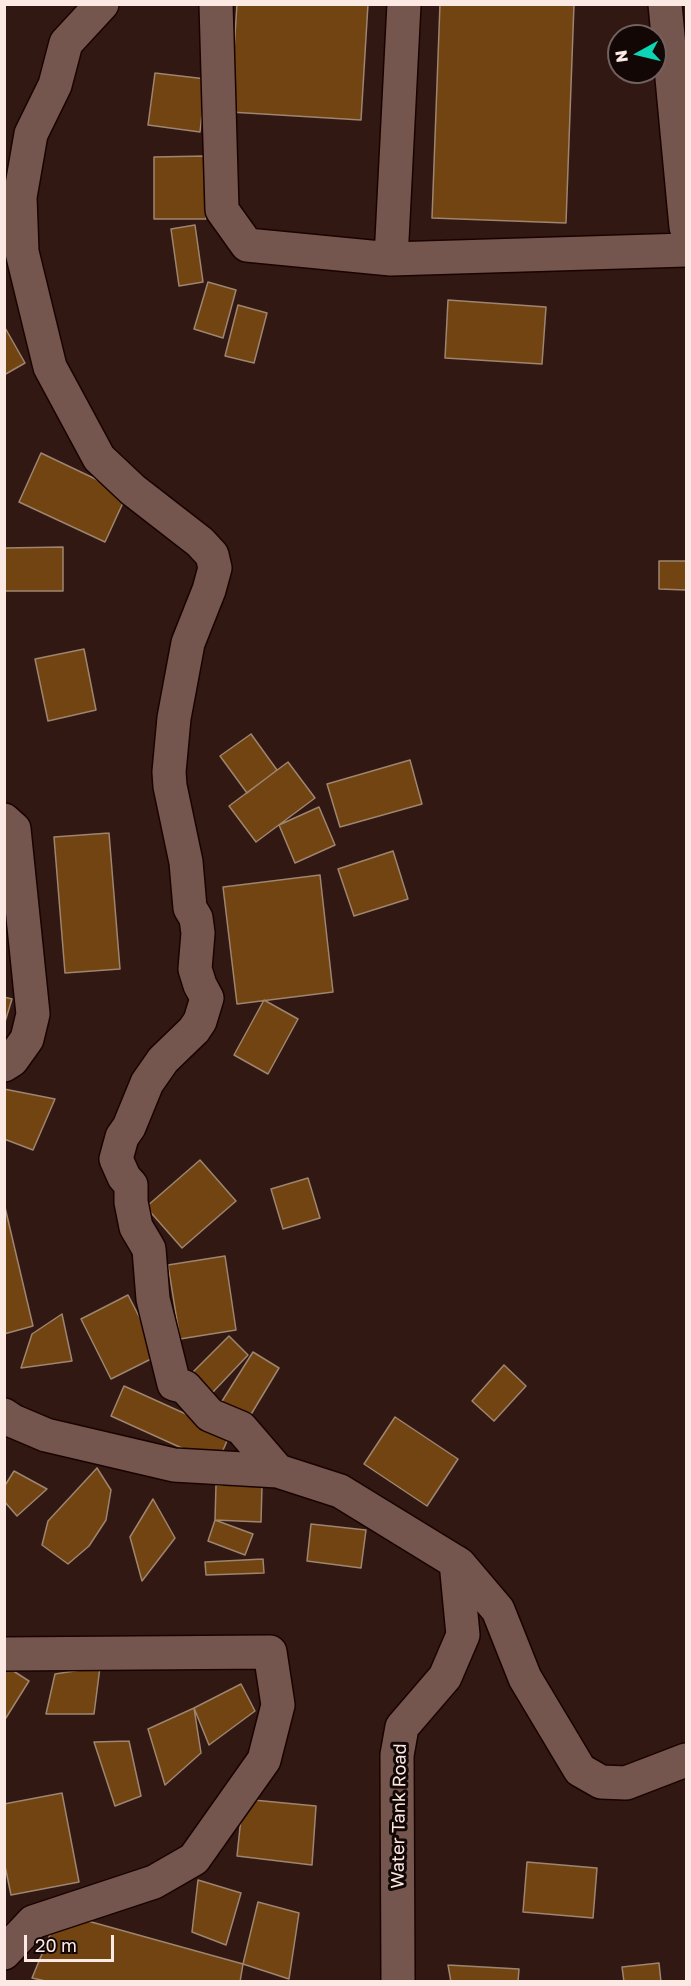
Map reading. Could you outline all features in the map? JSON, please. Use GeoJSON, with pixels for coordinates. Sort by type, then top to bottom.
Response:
{"type":"FeatureCollection","features":[{"type":"Feature","properties":{"kind":"street"},"geometry":{"type":"LineString","coordinates":[[102,4],[66,43],[55,85],[31,134],[13,257],[50,367],[99,458],[133,490],[200,542],[212,555],[214,568],[209,590],[188,644],[174,718],[169,772],[186,862],[190,908],[196,918],[198,933],[195,969],[207,998],[200,1021],[194,1030],[163,1060],[147,1083],[129,1127],[122,1137],[116,1159],[123,1177],[131,1185],[131,1202],[136,1227],[149,1249],[153,1299],[174,1384],[185,1387],[210,1415],[241,1428],[278,1471]]}},
{"type":"Feature","properties":{"kind":"street"},"geometry":{"type":"LineString","coordinates":[[216,4],[222,210],[247,245],[391,259],[687,250]]}},
{"type":"Feature","properties":{"kind":"street"},"geometry":{"type":"LineString","coordinates":[[391,259],[404,4]]}},
{"type":"Feature","properties":{"kind":"street"},"geometry":{"type":"LineString","coordinates":[[666,4],[687,227]]}},
{"type":"Feature","properties":{"kind":"street"},"geometry":{"type":"LineString","coordinates":[[4,820],[14,829],[33,1014],[27,1039],[12,1060],[4,1065]]}},
{"type":"Feature","properties":{"kind":"street"},"geometry":{"type":"LineString","coordinates":[[4,1415],[46,1435],[174,1465],[278,1471],[340,1491],[458,1563],[498,1610],[525,1678],[580,1770],[601,1782],[626,1783],[687,1760]]}},
{"type":"Feature","properties":{"kind":"street","name":"Water Tank Road"},"geometry":{"type":"LineString","coordinates":[[398,1982],[397,1755],[402,1727],[445,1677],[463,1635],[458,1563]]}},
{"type":"Feature","properties":{"kind":"street"},"geometry":{"type":"LineString","coordinates":[[4,1654],[270,1652],[278,1705],[264,1760],[194,1859],[154,1882],[33,1922],[4,1953]]}},
{"type":"Feature","properties":{"kind":"building"},"geometry":{"type":"Polygon","coordinates":[[[237,4],[368,4],[361,120],[230,112],[237,4]]]}},
{"type":"Feature","properties":{"kind":"building"},"geometry":{"type":"Polygon","coordinates":[[[440,4],[574,4],[566,223],[432,218],[440,4]]]}},
{"type":"Feature","properties":{"kind":"building"},"geometry":{"type":"Polygon","coordinates":[[[155,73],[206,79],[200,132],[148,125],[155,73]]]}},
{"type":"Feature","properties":{"kind":"building"},"geometry":{"type":"Polygon","coordinates":[[[205,156],[206,219],[154,219],[154,157],[205,156]]]}},
{"type":"Feature","properties":{"kind":"building"},"geometry":{"type":"Polygon","coordinates":[[[195,225],[203,282],[179,286],[171,229],[195,225]]]}},
{"type":"Feature","properties":{"kind":"building"},"geometry":{"type":"Polygon","coordinates":[[[208,282],[236,290],[223,338],[194,329],[208,282]]]}},
{"type":"Feature","properties":{"kind":"building"},"geometry":{"type":"Polygon","coordinates":[[[448,300],[546,307],[542,364],[445,358],[448,300]]]}},
{"type":"Feature","properties":{"kind":"building"},"geometry":{"type":"Polygon","coordinates":[[[238,305],[267,313],[254,363],[225,356],[238,305]]]}},
{"type":"Feature","properties":{"kind":"building"},"geometry":{"type":"Polygon","coordinates":[[[4,326],[25,363],[4,375],[4,326]]]}},
{"type":"Feature","properties":{"kind":"building"},"geometry":{"type":"Polygon","coordinates":[[[41,453],[127,494],[105,542],[19,502],[41,453]]]}},
{"type":"Feature","properties":{"kind":"building"},"geometry":{"type":"Polygon","coordinates":[[[63,547],[63,591],[4,591],[4,548],[63,547]]]}},
{"type":"Feature","properties":{"kind":"building"},"geometry":{"type":"Polygon","coordinates":[[[659,561],[686,561],[686,590],[659,589],[659,561]]]}},
{"type":"Feature","properties":{"kind":"building"},"geometry":{"type":"Polygon","coordinates":[[[84,649],[96,710],[48,721],[35,659],[84,649]]]}},
{"type":"Feature","properties":{"kind":"building"},"geometry":{"type":"Polygon","coordinates":[[[251,734],[277,770],[247,793],[220,756],[251,734]]]}},
{"type":"Feature","properties":{"kind":"building"},"geometry":{"type":"Polygon","coordinates":[[[410,760],[422,804],[340,827],[327,784],[410,760]]]}},
{"type":"Feature","properties":{"kind":"building"},"geometry":{"type":"Polygon","coordinates":[[[288,762],[315,798],[256,842],[229,806],[288,762]]]}},
{"type":"Feature","properties":{"kind":"building"},"geometry":{"type":"Polygon","coordinates":[[[319,807],[335,845],[295,863],[279,825],[319,807]]]}},
{"type":"Feature","properties":{"kind":"building"},"geometry":{"type":"Polygon","coordinates":[[[109,833],[120,969],[65,973],[54,837],[109,833]]]}},
{"type":"Feature","properties":{"kind":"building"},"geometry":{"type":"Polygon","coordinates":[[[393,851],[408,899],[354,916],[338,869],[393,851]]]}},
{"type":"Feature","properties":{"kind":"building"},"geometry":{"type":"Polygon","coordinates":[[[320,875],[333,992],[237,1004],[223,887],[320,875]]]}},
{"type":"Feature","properties":{"kind":"building"},"geometry":{"type":"Polygon","coordinates":[[[4,997],[12,999],[4,1025],[4,997]]]}},
{"type":"Feature","properties":{"kind":"building"},"geometry":{"type":"Polygon","coordinates":[[[264,1000],[298,1019],[268,1074],[234,1055],[264,1000]]]}},
{"type":"Feature","properties":{"kind":"building"},"geometry":{"type":"Polygon","coordinates":[[[4,1089],[55,1099],[33,1150],[4,1139],[4,1089]]]}},
{"type":"Feature","properties":{"kind":"building"},"geometry":{"type":"Polygon","coordinates":[[[200,1160],[236,1201],[182,1248],[146,1207],[200,1160]]]}},
{"type":"Feature","properties":{"kind":"building"},"geometry":{"type":"Polygon","coordinates":[[[308,1178],[320,1218],[283,1229],[271,1189],[308,1178]]]}},
{"type":"Feature","properties":{"kind":"building"},"geometry":{"type":"Polygon","coordinates":[[[4,1203],[33,1326],[4,1334],[4,1203]]]}},
{"type":"Feature","properties":{"kind":"building"},"geometry":{"type":"Polygon","coordinates":[[[225,1256],[236,1330],[180,1339],[168,1265],[225,1256]]]}},
{"type":"Feature","properties":{"kind":"building"},"geometry":{"type":"Polygon","coordinates":[[[128,1295],[159,1355],[111,1379],[81,1319],[128,1295]]]}},
{"type":"Feature","properties":{"kind":"building"},"geometry":{"type":"Polygon","coordinates":[[[62,1314],[72,1361],[21,1368],[32,1334],[62,1314]]]}},
{"type":"Feature","properties":{"kind":"building"},"geometry":{"type":"Polygon","coordinates":[[[229,1336],[248,1355],[212,1393],[192,1373],[229,1336]]]}},
{"type":"Feature","properties":{"kind":"building"},"geometry":{"type":"Polygon","coordinates":[[[253,1352],[279,1368],[247,1421],[219,1406],[253,1352]]]}},
{"type":"Feature","properties":{"kind":"building"},"geometry":{"type":"Polygon","coordinates":[[[504,1365],[526,1386],[494,1421],[472,1401],[504,1365]]]}},
{"type":"Feature","properties":{"kind":"building"},"geometry":{"type":"Polygon","coordinates":[[[124,1386],[230,1434],[217,1464],[111,1416],[124,1386]]]}},
{"type":"Feature","properties":{"kind":"building"},"geometry":{"type":"Polygon","coordinates":[[[395,1417],[458,1459],[427,1506],[364,1464],[395,1417]]]}},
{"type":"Feature","properties":{"kind":"building"},"geometry":{"type":"Polygon","coordinates":[[[97,1468],[111,1490],[106,1520],[89,1546],[68,1564],[42,1545],[48,1521],[97,1468]]]}},
{"type":"Feature","properties":{"kind":"building"},"geometry":{"type":"Polygon","coordinates":[[[14,1471],[47,1489],[17,1516],[4,1501],[4,1487],[14,1471]]]}},
{"type":"Feature","properties":{"kind":"building"},"geometry":{"type":"Polygon","coordinates":[[[216,1485],[262,1486],[261,1522],[215,1520],[216,1485]]]}},
{"type":"Feature","properties":{"kind":"building"},"geometry":{"type":"Polygon","coordinates":[[[153,1499],[175,1538],[142,1581],[130,1537],[153,1499]]]}},
{"type":"Feature","properties":{"kind":"building"},"geometry":{"type":"Polygon","coordinates":[[[215,1520],[253,1534],[245,1555],[208,1541],[215,1520]]]}},
{"type":"Feature","properties":{"kind":"building"},"geometry":{"type":"Polygon","coordinates":[[[311,1524],[366,1530],[361,1568],[307,1561],[311,1524]]]}},
{"type":"Feature","properties":{"kind":"building"},"geometry":{"type":"Polygon","coordinates":[[[263,1559],[264,1573],[206,1575],[205,1562],[263,1559]]]}},
{"type":"Feature","properties":{"kind":"building"},"geometry":{"type":"Polygon","coordinates":[[[4,1665],[29,1681],[4,1721],[4,1665]]]}},
{"type":"Feature","properties":{"kind":"building"},"geometry":{"type":"Polygon","coordinates":[[[100,1667],[94,1714],[46,1714],[55,1674],[100,1667]]]}},
{"type":"Feature","properties":{"kind":"building"},"geometry":{"type":"Polygon","coordinates":[[[241,1684],[255,1711],[209,1745],[194,1708],[241,1684]]]}},
{"type":"Feature","properties":{"kind":"building"},"geometry":{"type":"Polygon","coordinates":[[[194,1708],[201,1753],[165,1785],[148,1729],[194,1708]]]}},
{"type":"Feature","properties":{"kind":"building"},"geometry":{"type":"Polygon","coordinates":[[[129,1741],[141,1796],[115,1806],[94,1742],[129,1741]]]}},
{"type":"Feature","properties":{"kind":"building"},"geometry":{"type":"Polygon","coordinates":[[[62,1793],[79,1882],[11,1895],[4,1861],[4,1804],[62,1793]]]}},
{"type":"Feature","properties":{"kind":"building"},"geometry":{"type":"Polygon","coordinates":[[[243,1799],[316,1806],[312,1865],[237,1856],[243,1799]]]}},
{"type":"Feature","properties":{"kind":"building"},"geometry":{"type":"Polygon","coordinates":[[[527,1862],[597,1868],[593,1918],[523,1912],[527,1862]]]}},
{"type":"Feature","properties":{"kind":"building"},"geometry":{"type":"Polygon","coordinates":[[[198,1880],[241,1893],[226,1945],[192,1932],[198,1880]]]}},
{"type":"Feature","properties":{"kind":"building"},"geometry":{"type":"Polygon","coordinates":[[[258,1902],[299,1913],[289,1979],[243,1964],[258,1902]]]}},
{"type":"Feature","properties":{"kind":"building"},"geometry":{"type":"Polygon","coordinates":[[[59,1913],[243,1964],[240,1982],[50,1982],[32,1978],[59,1913]]]}},
{"type":"Feature","properties":{"kind":"building"},"geometry":{"type":"Polygon","coordinates":[[[659,1963],[661,1982],[624,1982],[622,1967],[659,1963]]]}},
{"type":"Feature","properties":{"kind":"building"},"geometry":{"type":"Polygon","coordinates":[[[448,1965],[519,1969],[518,1982],[451,1982],[448,1965]]]}}]}
